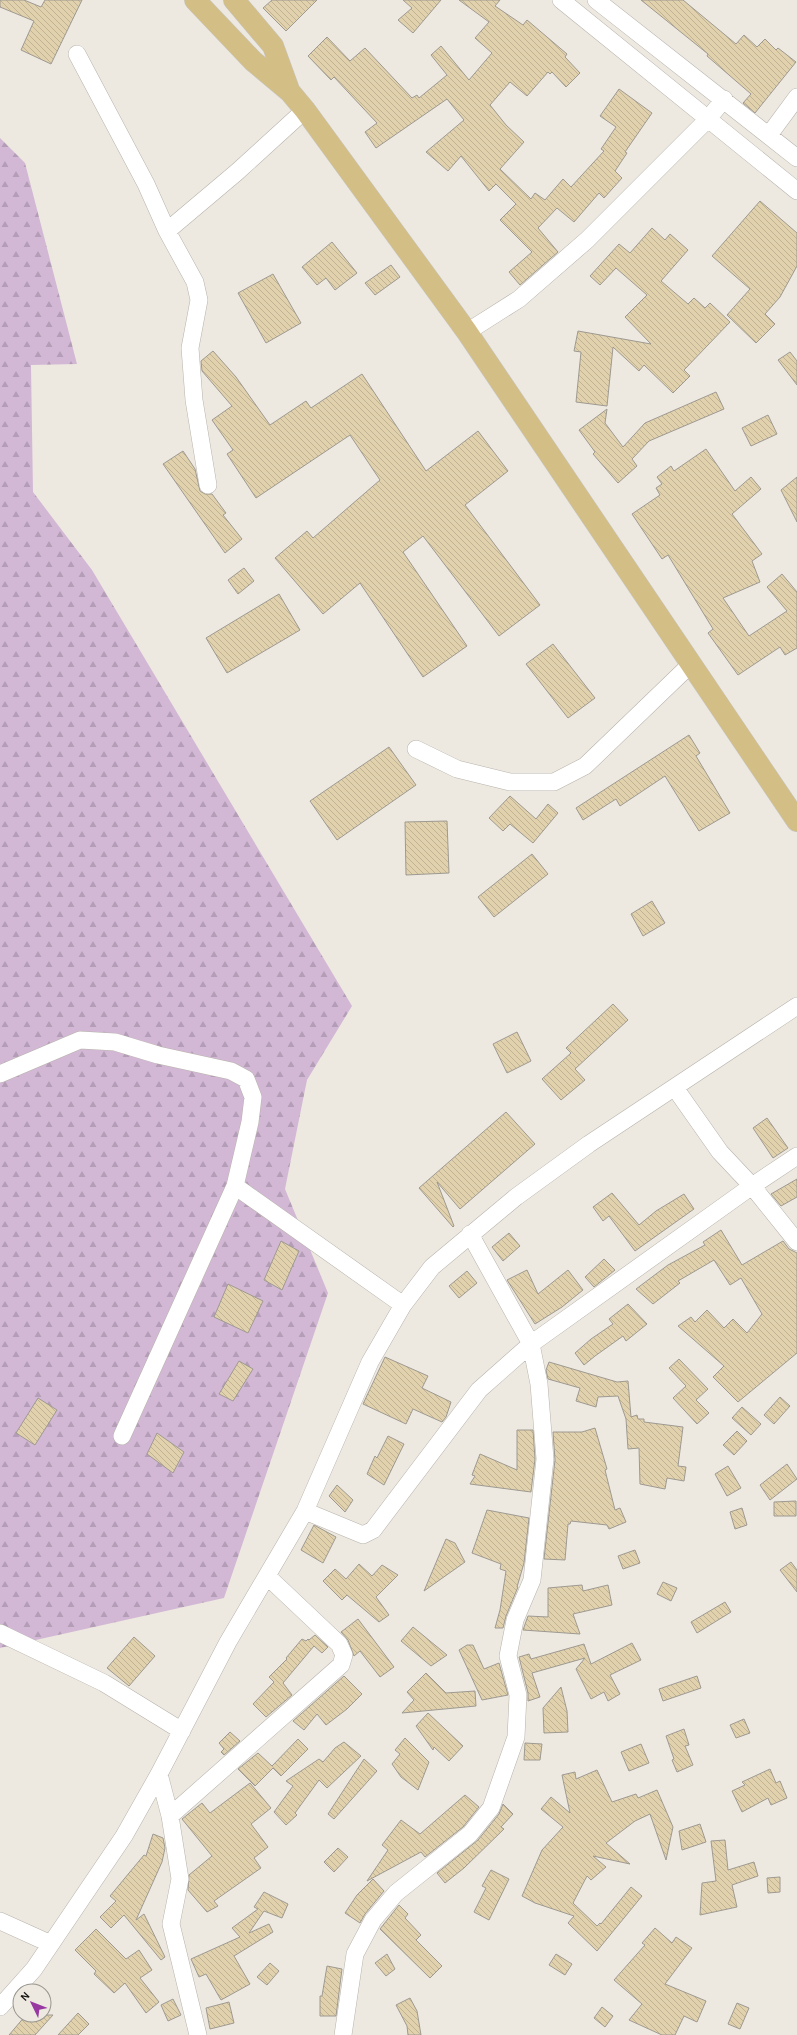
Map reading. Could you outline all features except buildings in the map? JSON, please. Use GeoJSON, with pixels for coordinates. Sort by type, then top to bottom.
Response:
{"type":"FeatureCollection","features":[{"type":"Feature","properties":{"kind":"main road"},"geometry":{"type":"LineString","coordinates":[[195,0],[253,61],[290,92],[305,110],[467,332],[797,821]]}},
{"type":"Feature","properties":{"kind":"main road"},"geometry":{"type":"LineString","coordinates":[[234,0],[273,46],[290,92]]}},
{"type":"Feature","properties":{"kind":"street"},"geometry":{"type":"LineString","coordinates":[[561,0],[797,191]]}},
{"type":"Feature","properties":{"kind":"street"},"geometry":{"type":"LineString","coordinates":[[596,0],[724,99],[797,158]]}},
{"type":"Feature","properties":{"kind":"street"},"geometry":{"type":"LineString","coordinates":[[77,54],[146,184],[167,231],[195,282],[199,300],[190,348],[194,400],[208,485]]}},
{"type":"Feature","properties":{"kind":"street"},"geometry":{"type":"LineString","coordinates":[[769,135],[797,97]]}},
{"type":"Feature","properties":{"kind":"street"},"geometry":{"type":"LineString","coordinates":[[467,332],[519,299],[587,240],[708,119],[724,99]]}},
{"type":"Feature","properties":{"kind":"street"},"geometry":{"type":"LineString","coordinates":[[167,231],[237,172],[305,110]]}},
{"type":"Feature","properties":{"kind":"street"},"geometry":{"type":"LineString","coordinates":[[416,749],[456,769],[510,782],[554,782],[586,766],[691,664]]}},
{"type":"Feature","properties":{"kind":"street"},"geometry":{"type":"LineString","coordinates":[[0,2007],[34,1968],[124,1836],[159,1774],[228,1642],[305,1511],[370,1362],[403,1305],[432,1267],[516,1197],[589,1144],[797,1006]]}},
{"type":"Feature","properties":{"kind":"street"},"geometry":{"type":"LineString","coordinates":[[0,1074],[80,1040],[115,1042],[158,1055],[231,1071],[246,1079],[252,1097],[250,1122],[235,1186],[122,1436]]}},
{"type":"Feature","properties":{"kind":"street"},"geometry":{"type":"LineString","coordinates":[[675,1088],[720,1152],[752,1186],[797,1242]]}},
{"type":"Feature","properties":{"kind":"street"},"geometry":{"type":"LineString","coordinates":[[305,1511],[363,1535],[372,1530],[479,1390],[531,1344],[752,1186],[797,1156]]}},
{"type":"Feature","properties":{"kind":"street"},"geometry":{"type":"LineString","coordinates":[[235,1186],[403,1305]]}},
{"type":"Feature","properties":{"kind":"street"},"geometry":{"type":"LineString","coordinates":[[343,2035],[355,1954],[373,1920],[396,1894],[470,1834],[491,1808],[516,1737],[518,1696],[508,1656],[515,1620],[532,1580],[545,1459],[540,1384],[531,1344],[470,1234]]}},
{"type":"Feature","properties":{"kind":"street"},"geometry":{"type":"LineString","coordinates":[[170,1816],[341,1665],[344,1655],[339,1644],[267,1576]]}},
{"type":"Feature","properties":{"kind":"street"},"geometry":{"type":"LineString","coordinates":[[0,1633],[104,1682],[182,1731]]}},
{"type":"Feature","properties":{"kind":"street"},"geometry":{"type":"LineString","coordinates":[[159,1774],[170,1816],[180,1879],[171,1924],[198,2035]]}},
{"type":"Feature","properties":{"kind":"street"},"geometry":{"type":"LineString","coordinates":[[0,1921],[51,1944]]}},
{"type":"Feature","properties":{"kind":"green space"},"geometry":{"type":"Polygon","coordinates":[[[0,138],[25,163],[77,364],[31,365],[33,492],[92,570],[352,1006],[307,1080],[285,1189],[328,1293],[224,1598],[0,1648],[0,138]]]}}]}
